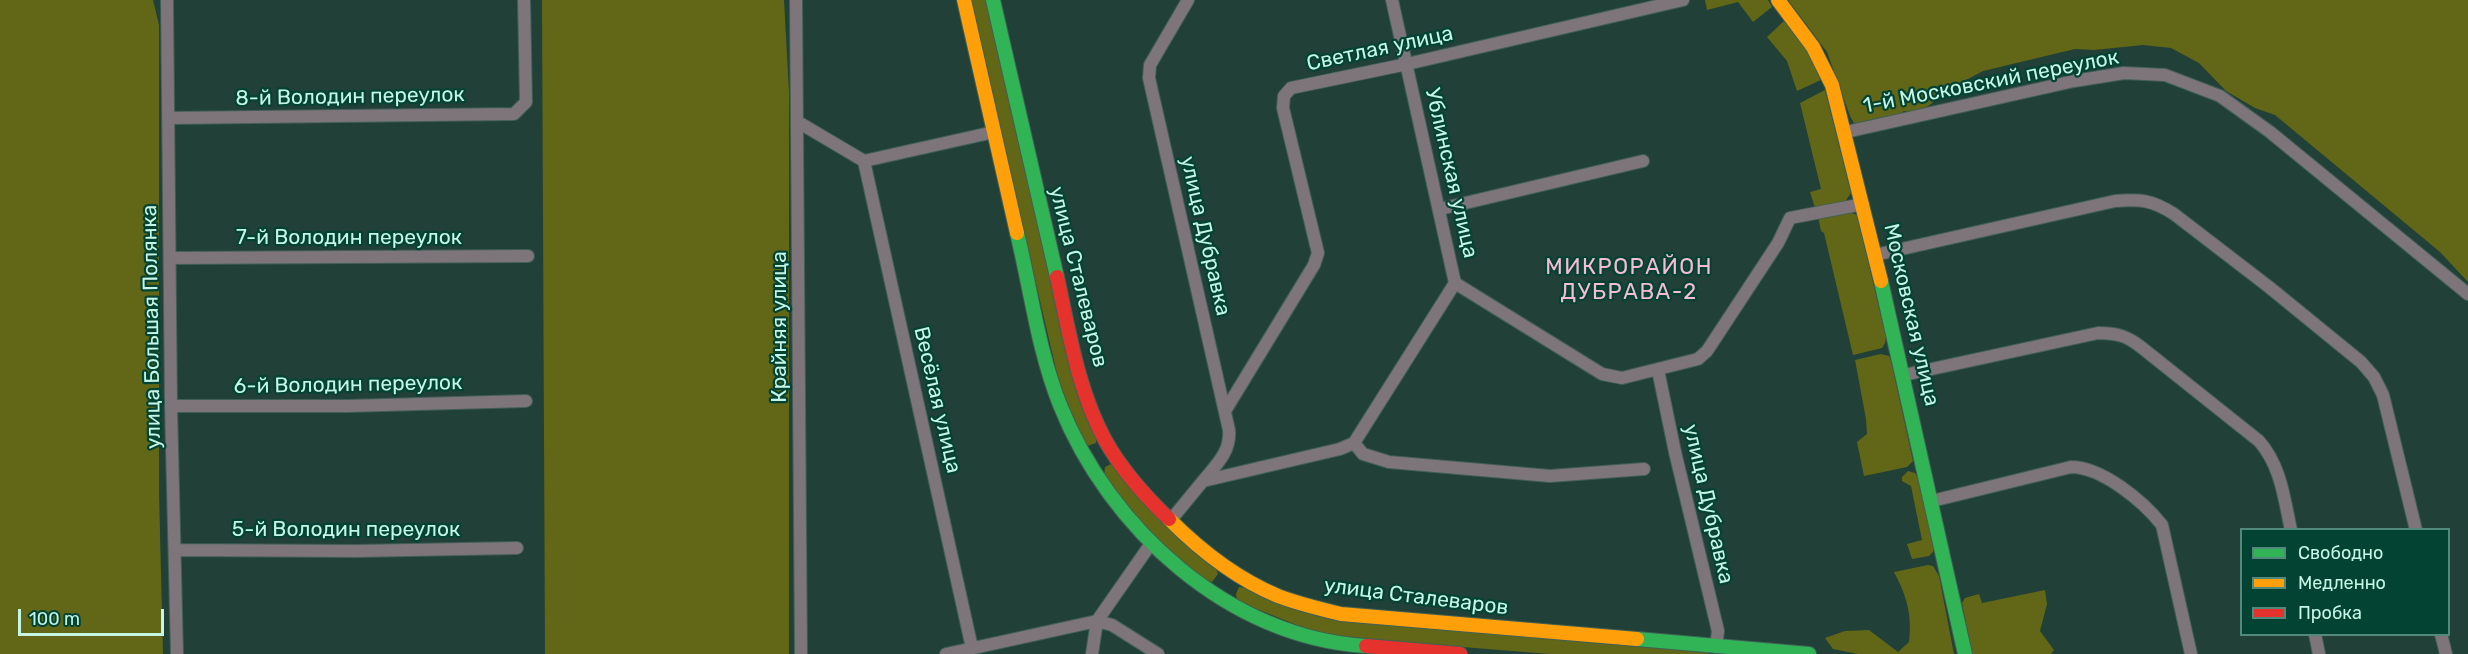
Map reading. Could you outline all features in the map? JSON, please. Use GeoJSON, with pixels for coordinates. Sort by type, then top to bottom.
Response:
{"type":"FeatureCollection","features":[{"type":"Feature","properties":{"kind":"main road"},"geometry":{"type":"LineString","coordinates":[[964,0],[1050,373],[1072,435],[1115,503],[1150,545],[1180,571],[1218,597],[1253,615],[1294,631],[1333,642],[1460,654]]}},
{"type":"Feature","properties":{"kind":"main road","name":"улица Сталеваров"},"geometry":{"type":"LineString","coordinates":[[993,0],[1075,358],[1088,400],[1112,450],[1170,521],[1233,573],[1272,593],[1341,614],[1716,650],[1809,654]]}},
{"type":"Feature","properties":{"kind":"main road","name":"Московская улица"},"geometry":{"type":"LineString","coordinates":[[1778,0],[1818,56],[1832,86],[1846,132],[1904,375],[1965,654]]}},
{"type":"Feature","properties":{"kind":"main road"},"geometry":{"type":"LineString","coordinates":[[1089,464],[1112,450]]}},
{"type":"Feature","properties":{"kind":"main road"},"geometry":{"type":"LineString","coordinates":[[1218,597],[1233,573]]}},
{"type":"Feature","properties":{"kind":"street","name":"улица Большая Полянка"},"geometry":{"type":"LineString","coordinates":[[167,0],[171,406],[177,654]]}},
{"type":"Feature","properties":{"kind":"street","name":"8-й Володин переулок"},"geometry":{"type":"LineString","coordinates":[[169,118],[514,114],[526,102],[524,0]]}},
{"type":"Feature","properties":{"kind":"street","name":"Крайняя улица"},"geometry":{"type":"LineString","coordinates":[[796,0],[801,654]]}},
{"type":"Feature","properties":{"kind":"street","name":"улица Дубравка"},"geometry":{"type":"LineString","coordinates":[[1188,0],[1150,66],[1149,78],[1230,441],[1227,451],[1203,481]]}},
{"type":"Feature","properties":{"kind":"street","name":"Ублинская улица"},"geometry":{"type":"LineString","coordinates":[[1354,443],[1455,283],[1392,0]]}},
{"type":"Feature","properties":{"kind":"street","name":"Светлая улица"},"geometry":{"type":"LineString","coordinates":[[1225,411],[1314,265],[1318,253],[1283,108],[1284,96],[1291,88],[1407,64],[1683,0]]}},
{"type":"Feature","properties":{"kind":"street","name":"1-й Московский переулок"},"geometry":{"type":"LineString","coordinates":[[1846,132],[2074,81],[2124,73],[2165,75],[2220,96],[2270,132],[2468,294]]}},
{"type":"Feature","properties":{"kind":"street"},"geometry":{"type":"LineString","coordinates":[[798,122],[864,161],[994,132]]}},
{"type":"Feature","properties":{"kind":"street","name":"Весёлая улица"},"geometry":{"type":"LineString","coordinates":[[864,161],[972,648]]}},
{"type":"Feature","properties":{"kind":"street"},"geometry":{"type":"LineString","coordinates":[[1440,208],[1643,161]]}},
{"type":"Feature","properties":{"kind":"street"},"geometry":{"type":"LineString","coordinates":[[1875,255],[2115,201],[2139,199],[2157,204],[2174,214],[2269,287],[2361,362],[2374,377],[2383,395],[2416,528]]}},
{"type":"Feature","properties":{"kind":"street"},"geometry":{"type":"LineString","coordinates":[[1455,283],[1602,374],[1622,378],[1698,359],[1707,351],[1778,243],[1790,218],[1863,204]]}},
{"type":"Feature","properties":{"kind":"street","name":"7-й Володин переулок"},"geometry":{"type":"LineString","coordinates":[[170,258],[528,256]]}},
{"type":"Feature","properties":{"kind":"street"},"geometry":{"type":"LineString","coordinates":[[1904,375],[2098,333],[2116,333],[2141,347],[2259,441],[2270,454],[2276,468],[2291,528]]}},
{"type":"Feature","properties":{"kind":"street","name":"улица Дубравка"},"geometry":{"type":"LineString","coordinates":[[1658,370],[1675,452],[1718,631],[1716,650]]}},
{"type":"Feature","properties":{"kind":"street","name":"6-й Володин переулок"},"geometry":{"type":"LineString","coordinates":[[171,406],[348,406],[526,401]]}},
{"type":"Feature","properties":{"kind":"street"},"geometry":{"type":"LineString","coordinates":[[1170,521],[1203,481],[1340,449],[1354,443],[1364,454],[1374,459],[1401,463],[1550,476],[1644,469]]}},
{"type":"Feature","properties":{"kind":"street"},"geometry":{"type":"LineString","coordinates":[[1932,501],[2071,467],[2092,470],[2145,507],[2162,525],[2191,654]]}},
{"type":"Feature","properties":{"kind":"street"},"geometry":{"type":"LineString","coordinates":[[1092,654],[1097,621],[1150,545]]}},
{"type":"Feature","properties":{"kind":"street","name":"5-й Володин переулок"},"geometry":{"type":"LineString","coordinates":[[175,550],[356,551],[517,548]]}},
{"type":"Feature","properties":{"kind":"street"},"geometry":{"type":"LineString","coordinates":[[946,654],[1097,621],[1112,625],[1158,654]]}},
{"type":"Feature","properties":{"kind":"street"},"geometry":{"type":"LineString","coordinates":[[2314,636],[2319,654]]}},
{"type":"Feature","properties":{"kind":"street"},"geometry":{"type":"LineString","coordinates":[[2442,636],[2446,654]]}},
{"type":"Feature","properties":{"kind":"green space"},"geometry":{"type":"Polygon","coordinates":[[[0,0],[153,0],[159,25],[159,492],[163,654],[0,654],[0,0]]]}},
{"type":"Feature","properties":{"kind":"green space"},"geometry":{"type":"Polygon","coordinates":[[[542,0],[784,0],[789,92],[789,654],[545,654],[542,0]]]}},
{"type":"Feature","properties":{"kind":"green space"},"geometry":{"type":"Polygon","coordinates":[[[970,0],[987,0],[1096,436],[1096,443],[1087,446],[1081,439],[1058,378],[970,0]]]}},
{"type":"Feature","properties":{"kind":"green space"},"geometry":{"type":"Polygon","coordinates":[[[1705,0],[1768,0],[1772,7],[1753,22],[1738,2],[1707,10],[1705,0]]]}},
{"type":"Feature","properties":{"kind":"green space"},"geometry":{"type":"Polygon","coordinates":[[[1788,0],[2468,0],[2468,282],[2440,252],[2275,115],[2255,108],[2226,91],[2199,63],[2171,48],[2143,45],[2094,50],[2075,49],[1983,71],[1953,87],[1919,113],[1904,111],[1880,122],[1860,124],[1854,123],[1850,116],[1827,52],[1788,0]]]}},
{"type":"Feature","properties":{"kind":"green space"},"geometry":{"type":"Polygon","coordinates":[[[1784,21],[1808,52],[1821,80],[1797,91],[1787,61],[1767,37],[1784,21]]]}},
{"type":"Feature","properties":{"kind":"green space"},"geometry":{"type":"Polygon","coordinates":[[[1825,90],[1851,193],[1844,203],[1816,211],[1810,192],[1821,189],[1800,103],[1825,90]]]}},
{"type":"Feature","properties":{"kind":"green space"},"geometry":{"type":"Polygon","coordinates":[[[1847,211],[1857,215],[1886,337],[1882,348],[1853,355],[1824,233],[1821,231],[1818,217],[1847,211]]]}},
{"type":"Feature","properties":{"kind":"green space"},"geometry":{"type":"Polygon","coordinates":[[[1881,354],[1889,356],[1891,361],[1913,461],[1907,467],[1864,476],[1857,442],[1867,434],[1866,419],[1855,360],[1881,354]]]}},
{"type":"Feature","properties":{"kind":"green space"},"geometry":{"type":"Polygon","coordinates":[[[1111,464],[1119,469],[1215,566],[1218,574],[1212,582],[1204,581],[1151,536],[1104,478],[1105,467],[1111,464]]]}},
{"type":"Feature","properties":{"kind":"green space"},"geometry":{"type":"Polygon","coordinates":[[[1908,471],[1915,473],[1918,478],[1934,547],[1929,556],[1912,559],[1907,544],[1922,540],[1911,486],[1902,481],[1902,477],[1908,471]]]}},
{"type":"Feature","properties":{"kind":"green space"},"geometry":{"type":"Polygon","coordinates":[[[1933,566],[1939,576],[1954,654],[1858,654],[1833,649],[1825,638],[1845,631],[1869,630],[1898,652],[1909,642],[1910,623],[1905,598],[1894,572],[1933,566]]]}},
{"type":"Feature","properties":{"kind":"green space"},"geometry":{"type":"Polygon","coordinates":[[[1239,587],[1249,588],[1271,599],[1704,650],[1709,654],[1550,654],[1337,637],[1304,628],[1237,601],[1236,594],[1239,587]]]}},
{"type":"Feature","properties":{"kind":"green space"},"geometry":{"type":"Polygon","coordinates":[[[2045,590],[2047,604],[2040,631],[2054,650],[2051,654],[1972,654],[1962,603],[1965,598],[1979,594],[1982,603],[2045,590]]]}},
{"type":"Feature","properties":{"kind":"traffic: fast"},"geometry":{"type":"LineString","coordinates":[[993,0],[1057,277]]}},
{"type":"Feature","properties":{"kind":"traffic: fast"},"geometry":{"type":"LineString","coordinates":[[1017,233],[1040,341],[1060,405],[1082,450],[1109,493],[1142,533],[1180,569],[1222,599],[1267,622],[1316,638],[1366,646]]}},
{"type":"Feature","properties":{"kind":"traffic: fast"},"geometry":{"type":"LineString","coordinates":[[1881,281],[1965,654]]}},
{"type":"Feature","properties":{"kind":"traffic: fast"},"geometry":{"type":"LineString","coordinates":[[1637,639],[1809,654]]}},
{"type":"Feature","properties":{"kind":"traffic: slow"},"geometry":{"type":"LineString","coordinates":[[964,0],[1017,233]]}},
{"type":"Feature","properties":{"kind":"traffic: slow"},"geometry":{"type":"LineString","coordinates":[[1778,0],[1813,47],[1832,85],[1881,281]]}},
{"type":"Feature","properties":{"kind":"traffic: slow"},"geometry":{"type":"LineString","coordinates":[[1169,519],[1206,553],[1248,581],[1278,596],[1317,608],[1341,614],[1637,639]]}},
{"type":"Feature","properties":{"kind":"traffic: jam"},"geometry":{"type":"LineString","coordinates":[[1057,277],[1075,361],[1096,421],[1111,451],[1126,472],[1169,519]]}},
{"type":"Feature","properties":{"kind":"traffic: jam"},"geometry":{"type":"LineString","coordinates":[[1366,646],[1460,654]]}},
{"type":"Feature","properties":{"kind":"district","name":"МИКРОРАЙОН ДУБРАВА-2"},"geometry":{"type":"Point","coordinates":[1629,280]}}]}
